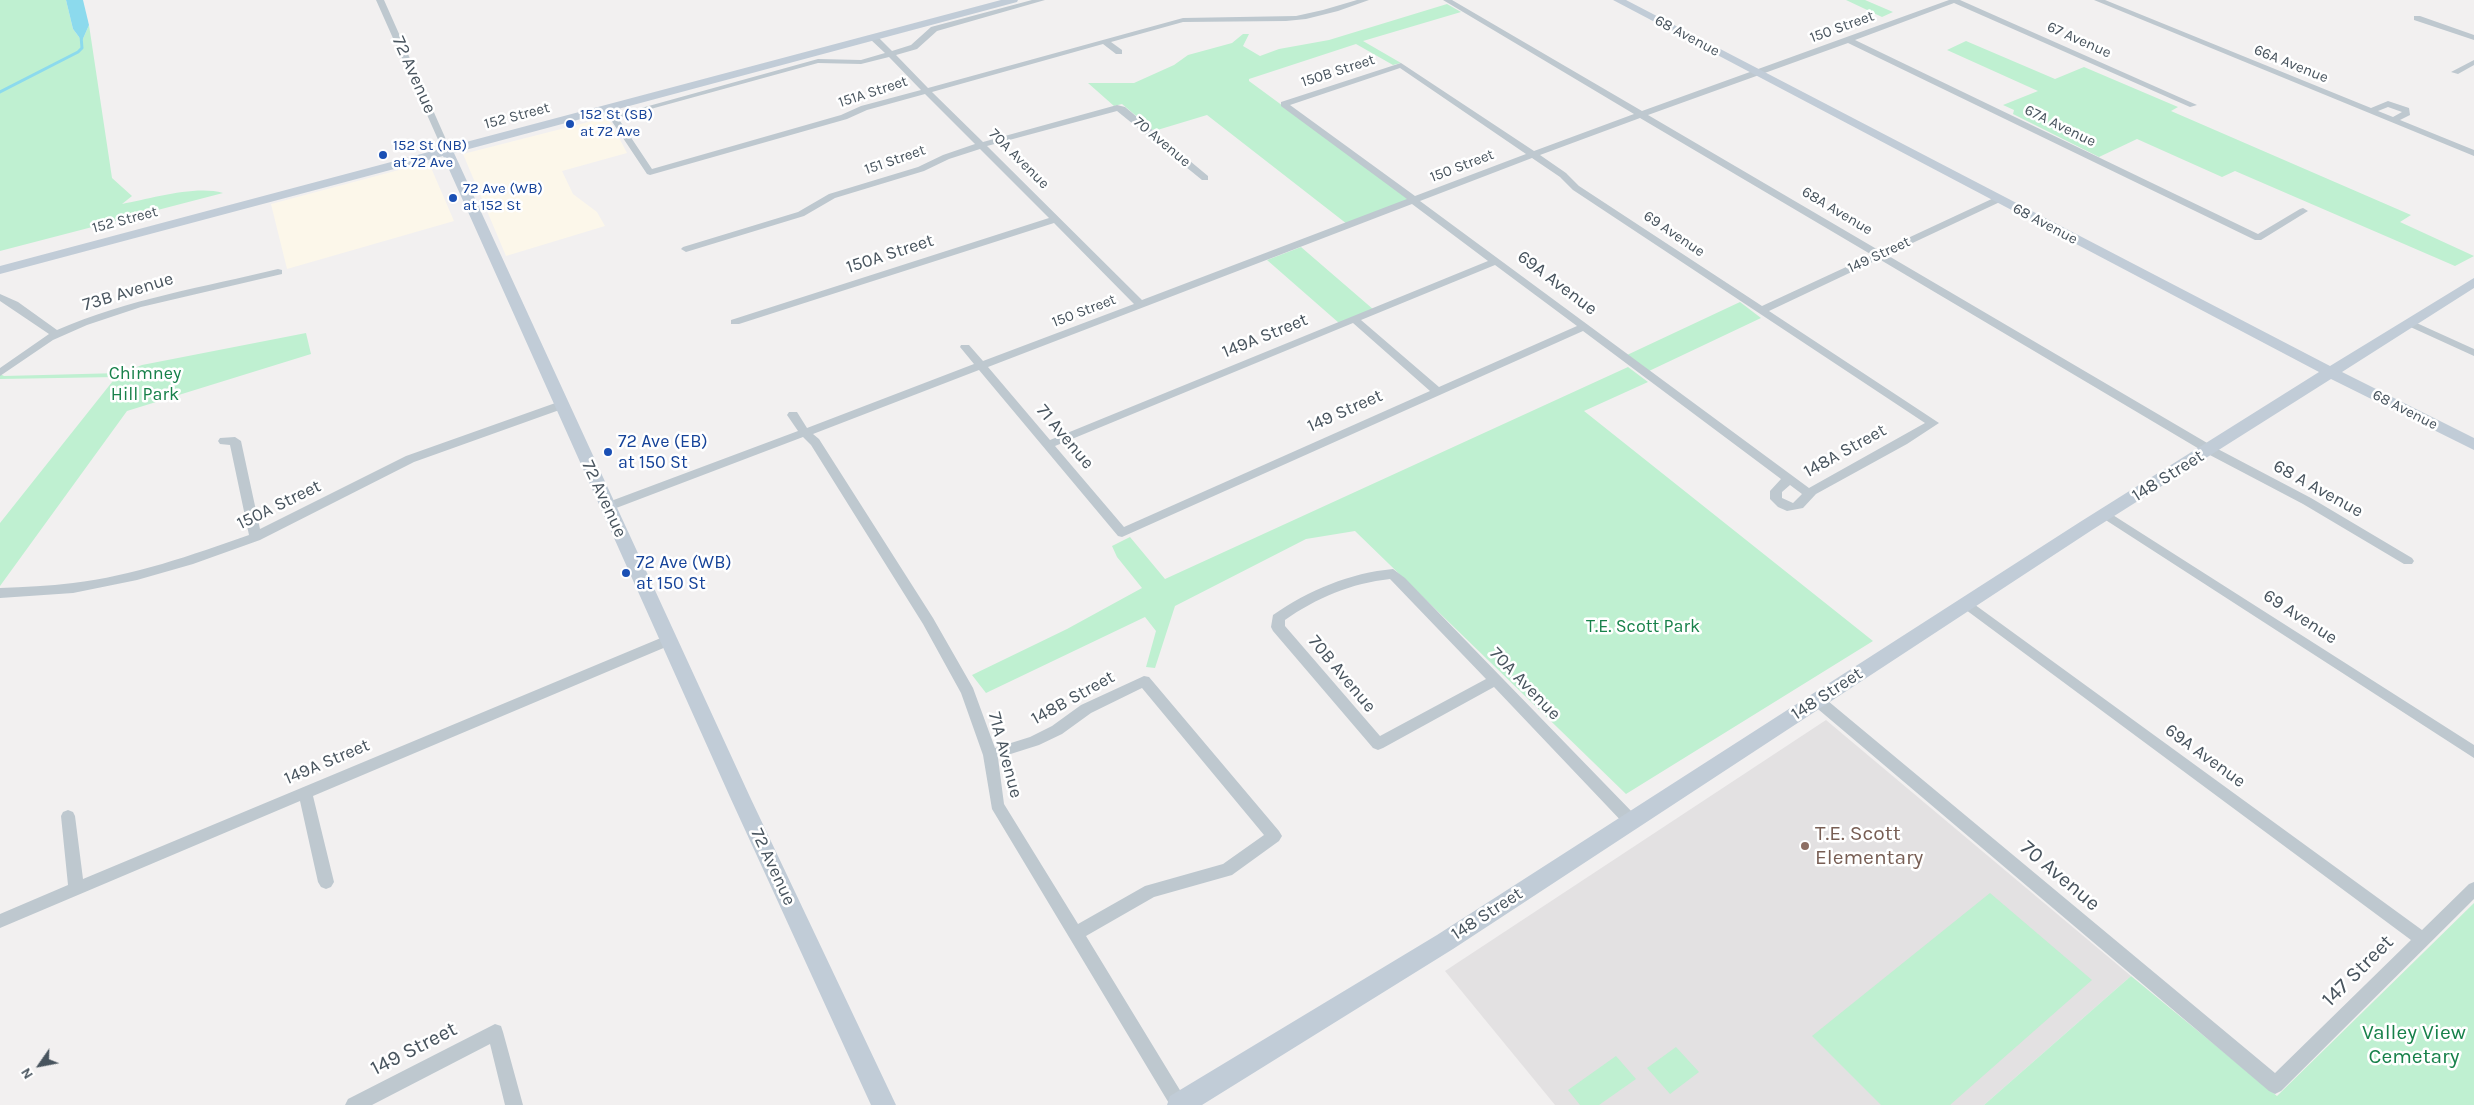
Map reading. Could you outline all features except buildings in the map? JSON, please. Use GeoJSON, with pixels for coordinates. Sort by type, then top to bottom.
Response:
{"type":"FeatureCollection","features":[{"type":"Feature","properties":{"kind":"main road","name":"152 Street"},"geometry":{"type":"LineString","coordinates":[[0,270],[988,0]]}},
{"type":"Feature","properties":{"kind":"main road","name":"152 Street"},"geometry":{"type":"LineString","coordinates":[[0,260],[446,148],[1013,0]]}},
{"type":"Feature","properties":{"kind":"main road","name":"68 Avenue"},"geometry":{"type":"LineString","coordinates":[[1618,0],[2332,374],[2474,445]]}},
{"type":"Feature","properties":{"kind":"main road"},"geometry":{"type":"LineString","coordinates":[[872,38],[877,33],[930,15]]}},
{"type":"Feature","properties":{"kind":"main road","name":"72 Avenue"},"geometry":{"type":"LineString","coordinates":[[446,148],[607,507],[884,1105]]}},
{"type":"Feature","properties":{"kind":"main road","name":"148 Street"},"geometry":{"type":"LineString","coordinates":[[1180,1105],[1445,942],[2105,514],[2332,374],[2474,283]]}},
{"type":"Feature","properties":{"kind":"street","name":"72 Avenue"},"geometry":{"type":"LineString","coordinates":[[380,0],[446,148]]}},
{"type":"Feature","properties":{"kind":"street"},"geometry":{"type":"LineString","coordinates":[[891,54],[914,47],[934,29],[1041,0]]}},
{"type":"Feature","properties":{"kind":"street","name":"151A Street"},"geometry":{"type":"LineString","coordinates":[[891,54],[861,62],[818,61],[613,117],[650,172],[844,117],[864,108],[1183,20],[1210,17],[1287,19],[1310,16],[1365,0]]}},
{"type":"Feature","properties":{"kind":"street","name":"68A Avenue"},"geometry":{"type":"LineString","coordinates":[[1447,0],[2210,450]]}},
{"type":"Feature","properties":{"kind":"street","name":"150 Street"},"geometry":{"type":"LineString","coordinates":[[607,507],[1141,306],[1534,154],[1850,41],[1954,0]]}},
{"type":"Feature","properties":{"kind":"street","name":"67 Avenue"},"geometry":{"type":"LineString","coordinates":[[1954,0],[2193,105]]}},
{"type":"Feature","properties":{"kind":"street","name":"66A Avenue"},"geometry":{"type":"LineString","coordinates":[[2098,0],[2474,153]]}},
{"type":"Feature","properties":{"kind":"street"},"geometry":{"type":"LineString","coordinates":[[1247,29],[1250,18]]}},
{"type":"Feature","properties":{"kind":"street"},"geometry":{"type":"LineString","coordinates":[[2417,18],[2474,38]]}},
{"type":"Feature","properties":{"kind":"street","name":"70A Avenue"},"geometry":{"type":"LineString","coordinates":[[872,38],[891,54],[1141,306]]}},
{"type":"Feature","properties":{"kind":"street","name":"67A Avenue"},"geometry":{"type":"LineString","coordinates":[[1850,41],[2258,238],[2302,211]]}},
{"type":"Feature","properties":{"kind":"street"},"geometry":{"type":"LineString","coordinates":[[1105,42],[1119,52]]}},
{"type":"Feature","properties":{"kind":"street"},"geometry":{"type":"LineString","coordinates":[[2455,72],[2474,62]]}},
{"type":"Feature","properties":{"kind":"street","name":"150B Street"},"geometry":{"type":"LineString","coordinates":[[1284,104],[1401,65]]}},
{"type":"Feature","properties":{"kind":"street","name":"69 Avenue"},"geometry":{"type":"LineString","coordinates":[[1401,65],[1534,154],[1563,175],[1576,188],[1933,424]]}},
{"type":"Feature","properties":{"kind":"street","name":"69A Avenue"},"geometry":{"type":"LineString","coordinates":[[1284,104],[1808,493]]}},
{"type":"Feature","properties":{"kind":"street"},"geometry":{"type":"LineString","coordinates":[[2370,111],[2388,104],[2406,110],[2407,113],[2393,120]]}},
{"type":"Feature","properties":{"kind":"street","name":"151 Street"},"geometry":{"type":"LineString","coordinates":[[686,249],[801,214],[832,196],[921,169],[946,157],[982,145],[1117,108]]}},
{"type":"Feature","properties":{"kind":"street","name":"70 Avenue"},"geometry":{"type":"LineString","coordinates":[[1117,108],[1122,109],[1205,178]]}},
{"type":"Feature","properties":{"kind":"street","name":"149 Street"},"geometry":{"type":"LineString","coordinates":[[1760,311],[1999,199]]}},
{"type":"Feature","properties":{"kind":"street","name":"150A Street"},"geometry":{"type":"LineString","coordinates":[[735,322],[1056,219]]}},
{"type":"Feature","properties":{"kind":"street","name":"149A Street"},"geometry":{"type":"LineString","coordinates":[[1048,445],[1496,261]]}},
{"type":"Feature","properties":{"kind":"street","name":"73B Avenue"},"geometry":{"type":"LineString","coordinates":[[0,373],[56,334],[148,303],[278,272]]}},
{"type":"Feature","properties":{"kind":"street"},"geometry":{"type":"LineString","coordinates":[[0,297],[14,304],[56,334]]}},
{"type":"Feature","properties":{"kind":"street"},"geometry":{"type":"LineString","coordinates":[[1354,319],[1438,392]]}},
{"type":"Feature","properties":{"kind":"street"},"geometry":{"type":"LineString","coordinates":[[2410,323],[2474,353]]}},
{"type":"Feature","properties":{"kind":"street","name":"149 Street"},"geometry":{"type":"LineString","coordinates":[[1122,533],[1584,327]]}},
{"type":"Feature","properties":{"kind":"street"},"geometry":{"type":"LineString","coordinates":[[965,346],[980,366]]}},
{"type":"Feature","properties":{"kind":"street","name":"71 Avenue"},"geometry":{"type":"LineString","coordinates":[[980,366],[1122,533]]}},
{"type":"Feature","properties":{"kind":"street","name":"150A Street"},"geometry":{"type":"LineString","coordinates":[[0,593],[73,588],[137,576],[188,561],[256,537],[410,459],[561,405]]}},
{"type":"Feature","properties":{"kind":"street","name":"71A Avenue"},"geometry":{"type":"LineString","coordinates":[[793,416],[820,450],[954,667],[968,692],[990,755],[997,805],[1180,1105]]}},
{"type":"Feature","properties":{"kind":"street","name":"148A Street"},"geometry":{"type":"LineString","coordinates":[[1789,479],[1776,491],[1777,501],[1790,507],[1795,507],[1801,504],[1808,493],[1875,458],[1933,424]]}},
{"type":"Feature","properties":{"kind":"street"},"geometry":{"type":"LineString","coordinates":[[224,441],[235,442],[256,537]]}},
{"type":"Feature","properties":{"kind":"street","name":"68 A Avenue"},"geometry":{"type":"LineString","coordinates":[[2210,450],[2307,502],[2408,561]]}},
{"type":"Feature","properties":{"kind":"street","name":"69 Avenue"},"geometry":{"type":"LineString","coordinates":[[2105,514],[2474,752]]}},
{"type":"Feature","properties":{"kind":"street","name":"70A Avenue"},"geometry":{"type":"LineString","coordinates":[[1278,627],[1278,618],[1289,610],[1332,590],[1378,575],[1392,574],[1631,821]]}},
{"type":"Feature","properties":{"kind":"street","name":"69A Avenue"},"geometry":{"type":"LineString","coordinates":[[1967,604],[2422,939]]}},
{"type":"Feature","properties":{"kind":"street","name":"70B Avenue"},"geometry":{"type":"LineString","coordinates":[[1278,627],[1378,744],[1495,680]]}},
{"type":"Feature","properties":{"kind":"street","name":"149A Street"},"geometry":{"type":"LineString","coordinates":[[0,921],[668,640]]}},
{"type":"Feature","properties":{"kind":"street","name":"148B Street"},"geometry":{"type":"LineString","coordinates":[[990,755],[1042,738],[1086,710],[1144,681],[1274,836],[1227,870],[1150,891],[1075,934]]}},
{"type":"Feature","properties":{"kind":"street","name":"70 Avenue"},"geometry":{"type":"LineString","coordinates":[[1818,700],[2276,1085]]}},
{"type":"Feature","properties":{"kind":"street"},"geometry":{"type":"LineString","coordinates":[[305,792],[326,882]]}},
{"type":"Feature","properties":{"kind":"street"},"geometry":{"type":"LineString","coordinates":[[68,816],[76,889]]}},
{"type":"Feature","properties":{"kind":"street","name":"147 Street"},"geometry":{"type":"LineString","coordinates":[[2276,1085],[2474,889]]}},
{"type":"Feature","properties":{"kind":"street","name":"149 Street"},"geometry":{"type":"LineString","coordinates":[[354,1105],[495,1032],[514,1105]]}},
{"type":"Feature","properties":{"kind":"shaded area"},"geometry":{"type":"Polygon","coordinates":[[[608,117],[627,153],[562,171],[573,194],[597,212],[605,226],[506,256],[463,154],[608,117]]]}},
{"type":"Feature","properties":{"kind":"shaded area"},"geometry":{"type":"Polygon","coordinates":[[[429,163],[454,221],[287,269],[271,204],[429,163]]]}},
{"type":"Feature","properties":{"kind":"shaded area","name":"T.E. Scott Elementary"},"geometry":{"type":"Polygon","coordinates":[[[1826,720],[2131,976],[1984,1105],[1555,1105],[1445,971],[1826,720]]]}},
{"type":"Feature","properties":{"kind":"green space"},"geometry":{"type":"Polygon","coordinates":[[[0,0],[66,0],[73,29],[82,41],[89,25],[112,178],[132,196],[122,204],[186,192],[212,191],[223,193],[0,251],[0,0]]]}},
{"type":"Feature","properties":{"kind":"green space"},"geometry":{"type":"Polygon","coordinates":[[[1846,0],[1865,0],[1893,12],[1882,17],[1846,0]]]}},
{"type":"Feature","properties":{"kind":"green space"},"geometry":{"type":"Polygon","coordinates":[[[1447,4],[1461,12],[1363,41],[1401,63],[1393,65],[1356,44],[1249,79],[1249,81],[1411,200],[1347,224],[1207,115],[1154,131],[1122,104],[1114,106],[1088,83],[1134,83],[1174,65],[1188,55],[1232,43],[1243,34],[1249,34],[1243,46],[1260,56],[1279,49],[1329,40],[1447,4]]]}},
{"type":"Feature","properties":{"kind":"green space"},"geometry":{"type":"Polygon","coordinates":[[[1966,41],[2055,79],[2084,67],[2178,107],[2171,111],[2411,215],[2400,222],[2474,256],[2455,266],[2235,171],[2222,177],[2137,139],[2099,157],[2013,114],[2014,110],[2003,105],[2038,91],[1947,50],[1966,41]]]}},
{"type":"Feature","properties":{"kind":"green space"},"geometry":{"type":"Polygon","coordinates":[[[1301,247],[1374,310],[1339,323],[1267,260],[1301,247]]]}},
{"type":"Feature","properties":{"kind":"green space"},"geometry":{"type":"Polygon","coordinates":[[[1740,302],[1761,318],[1649,371],[1627,355],[1740,302]]]}},
{"type":"Feature","properties":{"kind":"green space","name":"Chimney Hill Park"},"geometry":{"type":"Polygon","coordinates":[[[306,333],[311,354],[127,411],[0,586],[0,523],[116,377],[0,379],[0,374],[4,376],[121,373],[142,365],[306,333]]]}},
{"type":"Feature","properties":{"kind":"green space","name":"T.E. Scott Park"},"geometry":{"type":"Polygon","coordinates":[[[1628,367],[1648,382],[1584,411],[1873,641],[1626,794],[1355,531],[1306,539],[1175,606],[1155,668],[1146,667],[1156,631],[1145,617],[986,693],[972,675],[1067,629],[1142,588],[1117,557],[1112,546],[1130,537],[1165,579],[1628,367]]]}},
{"type":"Feature","properties":{"kind":"green space"},"geometry":{"type":"Polygon","coordinates":[[[1990,893],[2092,980],[1950,1105],[1881,1105],[1812,1036],[1990,893]]]}},
{"type":"Feature","properties":{"kind":"green space","name":"Valley View Cemetary"},"geometry":{"type":"Polygon","coordinates":[[[2474,903],[2474,1105],[1984,1105],[2131,976],[2277,1096],[2474,903]]]}},
{"type":"Feature","properties":{"kind":"green space"},"geometry":{"type":"Polygon","coordinates":[[[1676,1047],[1699,1072],[1670,1094],[1647,1068],[1676,1047]]]}},
{"type":"Feature","properties":{"kind":"green space"},"geometry":{"type":"Polygon","coordinates":[[[1616,1056],[1636,1079],[1599,1105],[1580,1105],[1568,1090],[1616,1056]]]}},
{"type":"Feature","properties":{"kind":"water"},"geometry":{"type":"Polygon","coordinates":[[[66,0],[83,0],[89,25],[82,41],[73,29],[66,0]]]}},
{"type":"Feature","properties":{"kind":"waterway"},"geometry":{"type":"LineString","coordinates":[[0,92],[78,52],[82,48],[81,36]]}},
{"type":"Feature","properties":{"kind":"place","name":"152 St (SB) at 72 Ave"},"geometry":{"type":"Point","coordinates":[570,124]}},
{"type":"Feature","properties":{"kind":"place","name":"152 St (NB) at 72 Ave"},"geometry":{"type":"Point","coordinates":[383,155]}},
{"type":"Feature","properties":{"kind":"place","name":"72 Ave (WB) at 152 St"},"geometry":{"type":"Point","coordinates":[453,198]}},
{"type":"Feature","properties":{"kind":"place","name":"72 Ave (EB) at 150 St"},"geometry":{"type":"Point","coordinates":[608,452]}},
{"type":"Feature","properties":{"kind":"place","name":"72 Ave (WB) at 150 St"},"geometry":{"type":"Point","coordinates":[626,573]}},
{"type":"Feature","properties":{"kind":"place","name":"T.E. Scott Elementary"},"geometry":{"type":"Point","coordinates":[1805,846]}}]}
